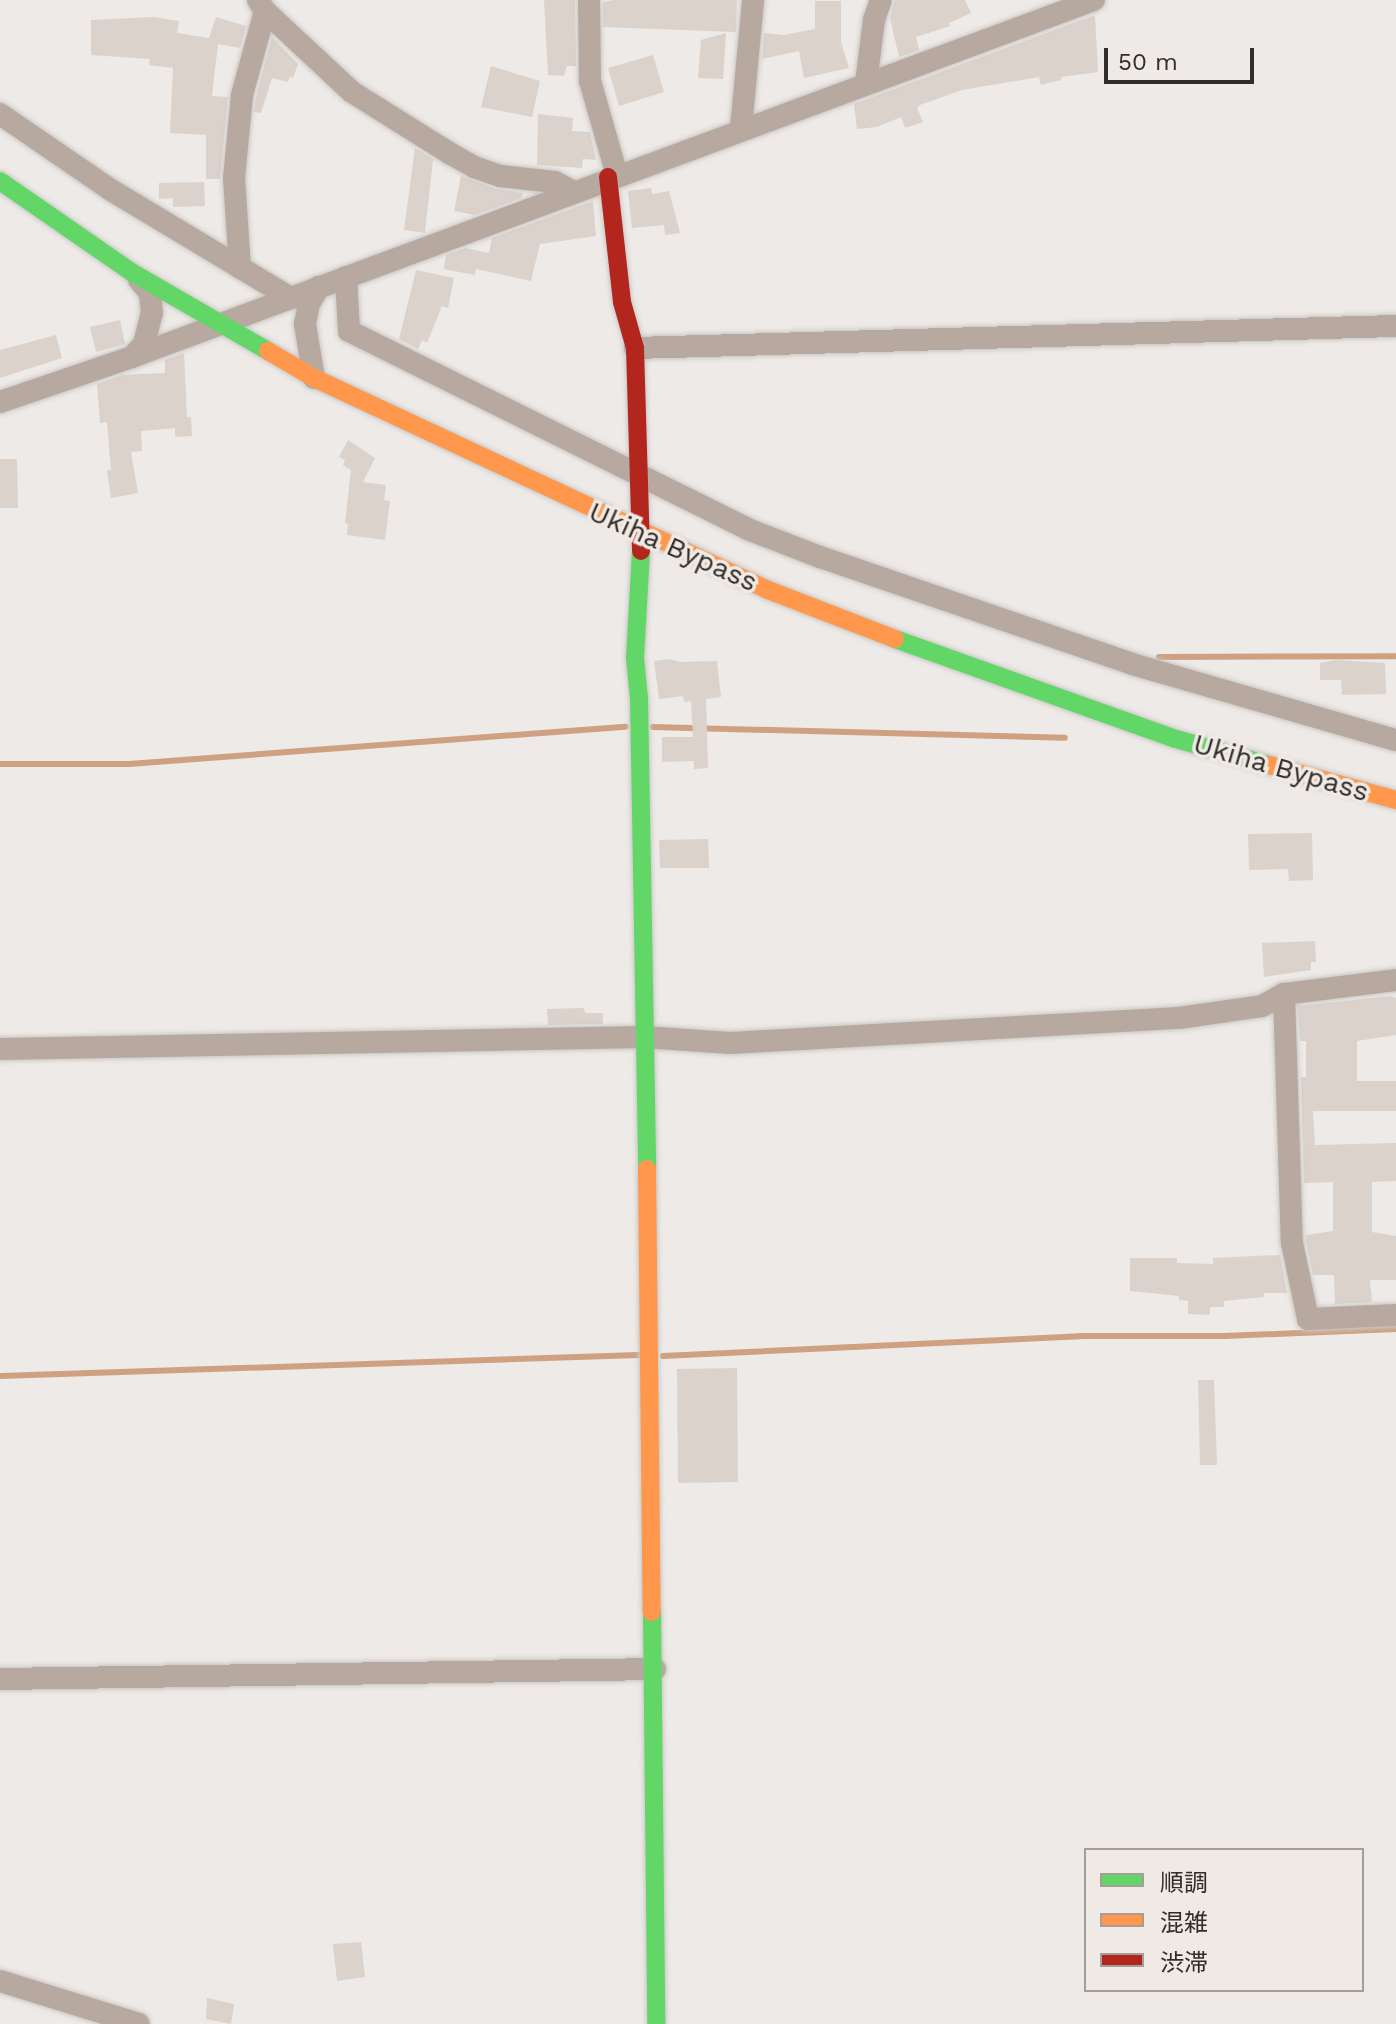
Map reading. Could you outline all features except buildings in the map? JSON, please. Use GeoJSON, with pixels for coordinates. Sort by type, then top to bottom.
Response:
{"type":"FeatureCollection","features":[{"type":"Feature","properties":{"kind":"main road"},"geometry":{"type":"LineString","coordinates":[[612,176],[622,302],[635,348],[641,478],[642,534],[635,658],[639,698],[655,1669],[656,2024]]}},
{"type":"Feature","properties":{"kind":"main road","name":"Ukiha Bypass"},"geometry":{"type":"LineString","coordinates":[[0,181],[133,273],[314,378],[642,534],[768,590],[969,667],[1176,739],[1396,800]]}},
{"type":"Feature","properties":{"kind":"street"},"geometry":{"type":"LineString","coordinates":[[589,0],[590,81],[612,176]]}},
{"type":"Feature","properties":{"kind":"street"},"geometry":{"type":"LineString","coordinates":[[741,128],[753,0]]}},
{"type":"Feature","properties":{"kind":"street"},"geometry":{"type":"LineString","coordinates":[[866,83],[874,20],[881,0]]}},
{"type":"Feature","properties":{"kind":"street"},"geometry":{"type":"LineString","coordinates":[[0,402],[132,357],[741,128],[1094,0]]}},
{"type":"Feature","properties":{"kind":"street"},"geometry":{"type":"LineString","coordinates":[[261,5],[352,92],[451,154],[474,167],[500,176],[555,182],[572,191]]}},
{"type":"Feature","properties":{"kind":"street"},"geometry":{"type":"LineString","coordinates":[[240,268],[234,178],[242,95],[261,5]]}},
{"type":"Feature","properties":{"kind":"street"},"geometry":{"type":"LineString","coordinates":[[0,114],[111,190],[291,298]]}},
{"type":"Feature","properties":{"kind":"street"},"geometry":{"type":"LineString","coordinates":[[132,357],[144,344],[152,313],[150,293],[133,273]]}},
{"type":"Feature","properties":{"kind":"street"},"geometry":{"type":"LineString","coordinates":[[346,277],[349,331],[750,530],[834,562],[1146,668],[1396,740]]}},
{"type":"Feature","properties":{"kind":"street"},"geometry":{"type":"LineString","coordinates":[[314,378],[305,324],[309,304],[319,287]]}},
{"type":"Feature","properties":{"kind":"street"},"geometry":{"type":"LineString","coordinates":[[635,348],[1396,326]]}},
{"type":"Feature","properties":{"kind":"street"},"geometry":{"type":"LineString","coordinates":[[0,1049],[644,1037],[730,1043],[1179,1018],[1262,1006],[1284,994],[1396,980]]}},
{"type":"Feature","properties":{"kind":"street"},"geometry":{"type":"LineString","coordinates":[[1284,994],[1292,1243],[1308,1319],[1396,1315]]}},
{"type":"Feature","properties":{"kind":"street"},"geometry":{"type":"LineString","coordinates":[[0,1679],[655,1669]]}},
{"type":"Feature","properties":{"kind":"street"},"geometry":{"type":"LineString","coordinates":[[0,1981],[139,2024]]}},
{"type":"Feature","properties":{"kind":"waterway"},"geometry":{"type":"LineString","coordinates":[[1159,657],[1396,656]]}},
{"type":"Feature","properties":{"kind":"waterway"},"geometry":{"type":"LineString","coordinates":[[0,764],[129,764],[626,727]]}},
{"type":"Feature","properties":{"kind":"waterway"},"geometry":{"type":"LineString","coordinates":[[653,727],[1065,738]]}},
{"type":"Feature","properties":{"kind":"waterway"},"geometry":{"type":"LineString","coordinates":[[663,1356],[1080,1336],[1224,1336],[1396,1329]]}},
{"type":"Feature","properties":{"kind":"waterway"},"geometry":{"type":"LineString","coordinates":[[0,1376],[639,1355]]}},
{"type":"Feature","properties":{"kind":"traffic: fast"},"geometry":{"type":"LineString","coordinates":[[0,181],[133,273],[268,351]]}},
{"type":"Feature","properties":{"kind":"traffic: fast"},"geometry":{"type":"LineString","coordinates":[[641,551],[635,658],[639,698],[647,1169]]}},
{"type":"Feature","properties":{"kind":"traffic: fast"},"geometry":{"type":"LineString","coordinates":[[895,639],[1176,739],[1269,765]]}},
{"type":"Feature","properties":{"kind":"traffic: fast"},"geometry":{"type":"LineString","coordinates":[[652,1612],[656,2024]]}},
{"type":"Feature","properties":{"kind":"traffic: slow"},"geometry":{"type":"LineString","coordinates":[[268,351],[314,378],[768,590],[895,639]]}},
{"type":"Feature","properties":{"kind":"traffic: slow"},"geometry":{"type":"LineString","coordinates":[[1269,765],[1396,800]]}},
{"type":"Feature","properties":{"kind":"traffic: slow"},"geometry":{"type":"LineString","coordinates":[[647,1169],[652,1612]]}},
{"type":"Feature","properties":{"kind":"traffic: jam"},"geometry":{"type":"LineString","coordinates":[[608,177],[622,302],[635,348],[641,551]]}}]}
